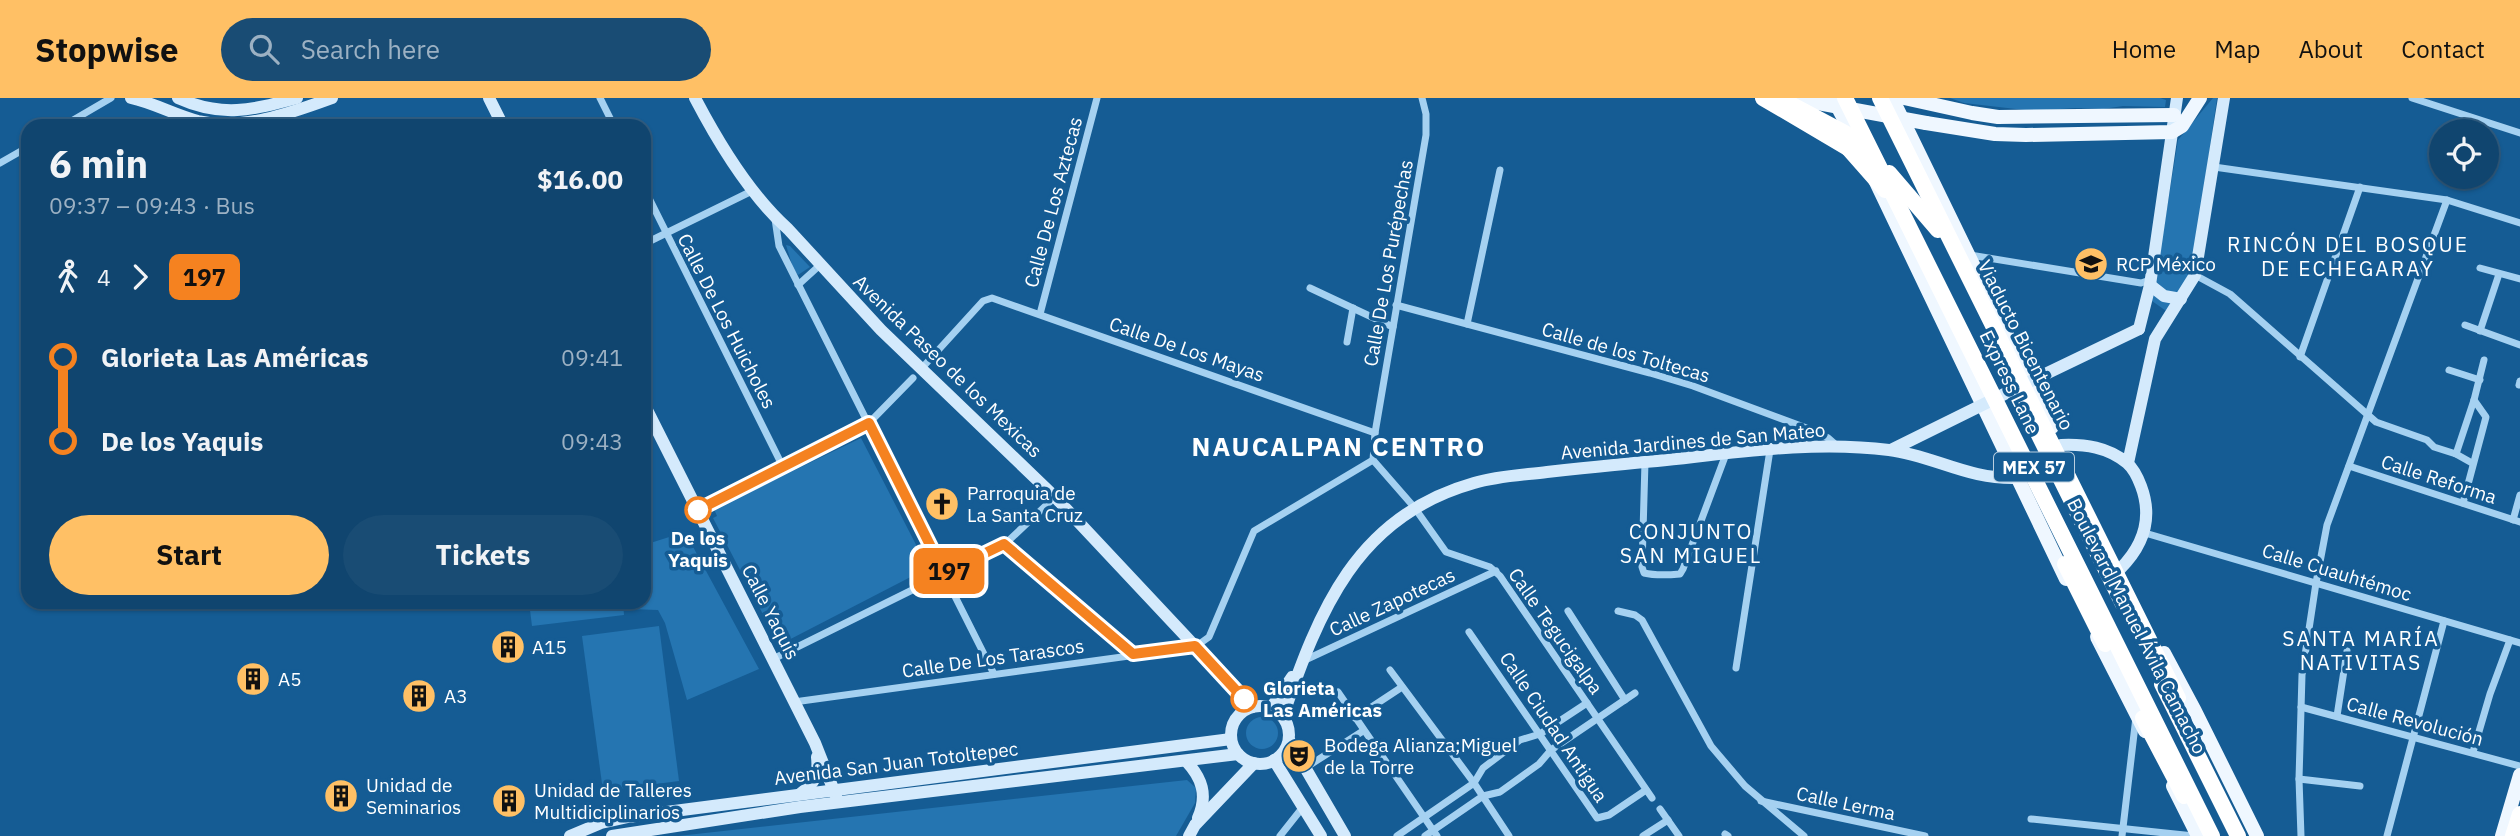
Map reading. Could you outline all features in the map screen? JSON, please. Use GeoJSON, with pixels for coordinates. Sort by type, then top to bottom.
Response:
{"type":"FeatureCollection","features":[{"type":"Feature","properties":{"kind":"highway"},"geometry":{"type":"LineString","coordinates":[[1763,98],[1849,148],[1881,188]]}},
{"type":"Feature","properties":{"kind":"highway"},"geometry":{"type":"LineString","coordinates":[[1779,98],[1845,133],[1874,157],[1963,255]]}},
{"type":"Feature","properties":{"kind":"highway"},"geometry":{"type":"LineString","coordinates":[[1839,98],[2087,609],[2204,836]]}},
{"type":"Feature","properties":{"kind":"highway","name":"Boulevard Manuel Ávila Camacho"},"geometry":{"type":"LineString","coordinates":[[1847,98],[2219,836]]}},
{"type":"Feature","properties":{"kind":"highway","name":"Express Lane"},"geometry":{"type":"LineString","coordinates":[[1847,98],[2212,836]]}},
{"type":"Feature","properties":{"kind":"highway","name":"Boulevard Manuel Ávila Camacho"},"geometry":{"type":"LineString","coordinates":[[1873,98],[2238,836]]}},
{"type":"Feature","properties":{"kind":"highway","name":"Viaducto Bicentenario"},"geometry":{"type":"LineString","coordinates":[[1880,98],[1963,255],[2247,836]]}},
{"type":"Feature","properties":{"kind":"highway"},"geometry":{"type":"LineString","coordinates":[[2064,527],[2072,590]]}},
{"type":"Feature","properties":{"kind":"highway"},"geometry":{"type":"LineString","coordinates":[[2123,575],[2126,611]]}},
{"type":"Feature","properties":{"kind":"highway"},"geometry":{"type":"LineString","coordinates":[[2513,836],[2520,814]]}},
{"type":"Feature","properties":{"kind":"main road"},"geometry":{"type":"LineString","coordinates":[[131,98],[191,119]]}},
{"type":"Feature","properties":{"kind":"main road"},"geometry":{"type":"LineString","coordinates":[[178,98],[201,108],[223,112],[297,98]]}},
{"type":"Feature","properties":{"kind":"main road"},"geometry":{"type":"LineString","coordinates":[[258,119],[332,98]]}},
{"type":"Feature","properties":{"kind":"main road"},"geometry":{"type":"LineString","coordinates":[[489,98],[500,119]]}},
{"type":"Feature","properties":{"kind":"main road","name":"Avenida Paseo de los Mexicas"},"geometry":{"type":"LineString","coordinates":[[695,98],[718,141],[775,218],[881,330],[917,373],[1055,497],[1252,707]]}},
{"type":"Feature","properties":{"kind":"main road"},"geometry":{"type":"LineString","coordinates":[[1752,98],[1836,145],[1881,188]]}},
{"type":"Feature","properties":{"kind":"main road"},"geometry":{"type":"LineString","coordinates":[[1794,98],[1926,123],[1995,134],[2026,135],[2172,132],[2182,126],[2200,98]]}},
{"type":"Feature","properties":{"kind":"main road","name":"Boulevard Manuel Ávila Camacho"},"geometry":{"type":"LineString","coordinates":[[1833,98],[1881,188],[2072,590],[2196,836]]}},
{"type":"Feature","properties":{"kind":"main road","name":"Boulevard Manuel Ávila Camacho"},"geometry":{"type":"LineString","coordinates":[[1892,98],[1963,255],[2257,836]]}},
{"type":"Feature","properties":{"kind":"main road"},"geometry":{"type":"LineString","coordinates":[[2139,329],[2150,283],[2177,98]]}},
{"type":"Feature","properties":{"kind":"main road"},"geometry":{"type":"LineString","coordinates":[[2128,464],[2155,339],[2195,275],[2224,98]]}},
{"type":"Feature","properties":{"kind":"main road"},"geometry":{"type":"LineString","coordinates":[[1915,99],[1998,117],[2175,115]]}},
{"type":"Feature","properties":{"kind":"main road"},"geometry":{"type":"LineString","coordinates":[[2138,116],[2143,119],[2145,125],[2140,134]]}},
{"type":"Feature","properties":{"kind":"main road"},"geometry":{"type":"LineString","coordinates":[[2150,283],[2164,296],[2181,299]]}},
{"type":"Feature","properties":{"kind":"main road"},"geometry":{"type":"LineString","coordinates":[[2146,301],[2156,313],[2167,320]]}},
{"type":"Feature","properties":{"kind":"main road"},"geometry":{"type":"LineString","coordinates":[[2139,329],[2155,339]]}},
{"type":"Feature","properties":{"kind":"main road"},"geometry":{"type":"LineString","coordinates":[[1891,450],[2139,329]]}},
{"type":"Feature","properties":{"kind":"main road","name":"Calle Yaquis"},"geometry":{"type":"LineString","coordinates":[[651,418],[815,743],[836,797]]}},
{"type":"Feature","properties":{"kind":"main road"},"geometry":{"type":"LineString","coordinates":[[2061,445],[2101,449],[2128,464],[2139,480],[2147,504],[2145,533],[2123,575]]}},
{"type":"Feature","properties":{"kind":"main road","name":"Avenida Jardines de San Mateo"},"geometry":{"type":"LineString","coordinates":[[1301,662],[1330,599],[1347,571],[1369,544],[1414,507],[1474,483],[1507,477],[1726,454],[1839,448],[1891,450],[1987,477],[2018,478]]}},
{"type":"Feature","properties":{"kind":"main road"},"geometry":{"type":"LineString","coordinates":[[1271,708],[1301,662]]}},
{"type":"Feature","properties":{"kind":"main road"},"geometry":{"type":"LineString","coordinates":[[1283,716],[1301,662]]}},
{"type":"Feature","properties":{"kind":"main road"},"geometry":{"type":"LineString","coordinates":[[1289,740],[1284,752],[1275,760],[1262,764],[1246,759],[1231,739],[1231,729],[1242,711],[1252,707],[1271,708],[1283,716],[1289,740],[1345,836]]}},
{"type":"Feature","properties":{"kind":"main road","name":"Avenida San Juan Totoltepec"},"geometry":{"type":"LineString","coordinates":[[612,836],[836,797],[1231,739]]}},
{"type":"Feature","properties":{"kind":"main road"},"geometry":{"type":"LineString","coordinates":[[799,795],[812,785],[817,776],[815,743]]}},
{"type":"Feature","properties":{"kind":"main road"},"geometry":{"type":"LineString","coordinates":[[1192,831],[1241,775],[1246,759]]}},
{"type":"Feature","properties":{"kind":"main road","name":"Avenida San Juan Totoltepec"},"geometry":{"type":"LineString","coordinates":[[570,836],[601,823],[628,817],[799,795],[836,797],[1186,761],[1246,759]]}},
{"type":"Feature","properties":{"kind":"main road"},"geometry":{"type":"LineString","coordinates":[[1275,760],[1321,836]]}},
{"type":"Feature","properties":{"kind":"main road"},"geometry":{"type":"LineString","coordinates":[[1186,761],[1203,788],[1203,800],[1192,831]]}},
{"type":"Feature","properties":{"kind":"main road"},"geometry":{"type":"LineString","coordinates":[[2502,836],[2520,775]]}},
{"type":"Feature","properties":{"kind":"street"},"geometry":{"type":"LineString","coordinates":[[75,119],[111,98]]}},
{"type":"Feature","properties":{"kind":"street"},"geometry":{"type":"LineString","coordinates":[[600,98],[610,119]]}},
{"type":"Feature","properties":{"kind":"street","name":"Calle De Los Aztecas"},"geometry":{"type":"LineString","coordinates":[[1040,314],[1097,98]]}},
{"type":"Feature","properties":{"kind":"street","name":"Calle De Los Purépechas"},"geometry":{"type":"LineString","coordinates":[[1373,460],[1375,433],[1426,135],[1426,114],[1422,98]]}},
{"type":"Feature","properties":{"kind":"street"},"geometry":{"type":"LineString","coordinates":[[2412,98],[2520,132]]}},
{"type":"Feature","properties":{"kind":"street"},"geometry":{"type":"LineString","coordinates":[[0,163],[21,151]]}},
{"type":"Feature","properties":{"kind":"street"},"geometry":{"type":"LineString","coordinates":[[2214,167],[2447,200],[2520,223]]}},
{"type":"Feature","properties":{"kind":"street"},"geometry":{"type":"LineString","coordinates":[[1467,324],[1500,170]]}},
{"type":"Feature","properties":{"kind":"street"},"geometry":{"type":"LineString","coordinates":[[2300,357],[2360,187]]}},
{"type":"Feature","properties":{"kind":"street"},"geometry":{"type":"LineString","coordinates":[[651,241],[754,189]]}},
{"type":"Feature","properties":{"kind":"street"},"geometry":{"type":"LineString","coordinates":[[2301,836],[2299,779],[2302,675],[2327,525],[2447,200]]}},
{"type":"Feature","properties":{"kind":"street","name":"Calle De Los Huicholes"},"geometry":{"type":"LineString","coordinates":[[651,203],[783,467]]}},
{"type":"Feature","properties":{"kind":"street"},"geometry":{"type":"LineString","coordinates":[[775,218],[779,246],[994,674]]}},
{"type":"Feature","properties":{"kind":"street"},"geometry":{"type":"LineString","coordinates":[[1963,255],[2150,283]]}},
{"type":"Feature","properties":{"kind":"street"},"geometry":{"type":"LineString","coordinates":[[798,285],[820,265]]}},
{"type":"Feature","properties":{"kind":"street"},"geometry":{"type":"LineString","coordinates":[[2480,268],[2520,279]]}},
{"type":"Feature","properties":{"kind":"street"},"geometry":{"type":"LineString","coordinates":[[2480,331],[2499,274]]}},
{"type":"Feature","properties":{"kind":"street"},"geometry":{"type":"LineString","coordinates":[[2195,275],[2230,294],[2381,425],[2427,440],[2434,447],[2456,454],[2472,464]]}},
{"type":"Feature","properties":{"kind":"street"},"geometry":{"type":"LineString","coordinates":[[1310,288],[1393,327]]}},
{"type":"Feature","properties":{"kind":"street","name":"Calle De Los Mayas"},"geometry":{"type":"LineString","coordinates":[[917,373],[987,298],[1040,314],[1375,433]]}},
{"type":"Feature","properties":{"kind":"street","name":"Calle de los Toltecas"},"geometry":{"type":"LineString","coordinates":[[1396,305],[1693,386],[1812,430],[1828,438],[1839,448]]}},
{"type":"Feature","properties":{"kind":"street"},"geometry":{"type":"LineString","coordinates":[[1347,342],[1353,308]]}},
{"type":"Feature","properties":{"kind":"street"},"geometry":{"type":"LineString","coordinates":[[2465,325],[2520,345]]}},
{"type":"Feature","properties":{"kind":"street"},"geometry":{"type":"LineString","coordinates":[[2456,454],[2484,360]]}},
{"type":"Feature","properties":{"kind":"street"},"geometry":{"type":"LineString","coordinates":[[2449,370],[2480,380]]}},
{"type":"Feature","properties":{"kind":"street"},"geometry":{"type":"LineString","coordinates":[[698,510],[869,423],[917,373]]}},
{"type":"Feature","properties":{"kind":"street"},"geometry":{"type":"LineString","coordinates":[[2463,503],[2486,417],[2474,400]]}},
{"type":"Feature","properties":{"kind":"street"},"geometry":{"type":"LineString","coordinates":[[1735,668],[1770,450]]}},
{"type":"Feature","properties":{"kind":"street"},"geometry":{"type":"LineString","coordinates":[[1645,462],[1642,567],[1644,573],[1650,575],[1680,573],[1726,454]]}},
{"type":"Feature","properties":{"kind":"street"},"geometry":{"type":"LineString","coordinates":[[1195,646],[1209,637],[1254,531],[1373,460]]}},
{"type":"Feature","properties":{"kind":"street","name":"Calle Tegucigalpa"},"geometry":{"type":"LineString","coordinates":[[1373,460],[1414,507],[1446,552],[1496,571],[1652,798]]}},
{"type":"Feature","properties":{"kind":"street","name":"Calle Reforma"},"geometry":{"type":"LineString","coordinates":[[2349,466],[2517,521]]}},
{"type":"Feature","properties":{"kind":"street"},"geometry":{"type":"LineString","coordinates":[[2517,521],[2520,495]]}},
{"type":"Feature","properties":{"kind":"street"},"geometry":{"type":"LineString","coordinates":[[773,659],[1004,544],[1055,497]]}},
{"type":"Feature","properties":{"kind":"street","name":"Calle Cuauhtémoc"},"geometry":{"type":"LineString","coordinates":[[2145,533],[2520,643]]}},
{"type":"Feature","properties":{"kind":"street"},"geometry":{"type":"LineString","coordinates":[[1004,544],[1133,654]]}},
{"type":"Feature","properties":{"kind":"street","name":"Calle Zapotecas"},"geometry":{"type":"LineString","coordinates":[[1301,662],[1496,571]]}},
{"type":"Feature","properties":{"kind":"street"},"geometry":{"type":"LineString","coordinates":[[1568,611],[1625,700]]}},
{"type":"Feature","properties":{"kind":"street"},"geometry":{"type":"LineString","coordinates":[[1618,611],[1635,615],[1642,620],[1705,736],[1745,786],[1804,836]]}},
{"type":"Feature","properties":{"kind":"street"},"geometry":{"type":"LineString","coordinates":[[2387,836],[2444,621]]}},
{"type":"Feature","properties":{"kind":"street","name":"Calle Ciudad Antigua"},"geometry":{"type":"LineString","coordinates":[[1469,632],[1597,818],[1609,815],[1646,790]]}},
{"type":"Feature","properties":{"kind":"street"},"geometry":{"type":"LineString","coordinates":[[2473,752],[2510,640]]}},
{"type":"Feature","properties":{"kind":"street","name":"Calle De Los Tarascos"},"geometry":{"type":"LineString","coordinates":[[794,702],[1195,646]]}},
{"type":"Feature","properties":{"kind":"street"},"geometry":{"type":"LineString","coordinates":[[2337,716],[2347,651]]}},
{"type":"Feature","properties":{"kind":"street"},"geometry":{"type":"LineString","coordinates":[[1390,670],[1474,783],[1509,836]]}},
{"type":"Feature","properties":{"kind":"street"},"geometry":{"type":"LineString","coordinates":[[1355,718],[1402,687]]}},
{"type":"Feature","properties":{"kind":"street"},"geometry":{"type":"LineString","coordinates":[[1338,692],[1435,833]]}},
{"type":"Feature","properties":{"kind":"street"},"geometry":{"type":"LineString","coordinates":[[1426,836],[1435,833],[1483,796],[1500,792],[1539,764],[1550,750],[1635,693]]}},
{"type":"Feature","properties":{"kind":"street"},"geometry":{"type":"LineString","coordinates":[[1396,836],[1474,783],[1479,773],[1520,740],[1540,734],[1587,703]]}},
{"type":"Feature","properties":{"kind":"street","name":"Calle Revolución"},"geometry":{"type":"LineString","coordinates":[[2301,707],[2520,766]]}},
{"type":"Feature","properties":{"kind":"street"},"geometry":{"type":"LineString","coordinates":[[2122,832],[2136,713]]}},
{"type":"Feature","properties":{"kind":"street"},"geometry":{"type":"LineString","coordinates":[[1305,768],[1363,731]]}},
{"type":"Feature","properties":{"kind":"street"},"geometry":{"type":"LineString","coordinates":[[2299,779],[2360,786]]}},
{"type":"Feature","properties":{"kind":"street","name":"Calle Lerma"},"geometry":{"type":"LineString","coordinates":[[1760,800],[1925,836]]}},
{"type":"Feature","properties":{"kind":"street"},"geometry":{"type":"LineString","coordinates":[[1280,836],[1303,807]]}},
{"type":"Feature","properties":{"kind":"street"},"geometry":{"type":"LineString","coordinates":[[1660,809],[1679,836]]}},
{"type":"Feature","properties":{"kind":"street"},"geometry":{"type":"LineString","coordinates":[[2031,819],[2122,832],[2196,836]]}},
{"type":"Feature","properties":{"kind":"street"},"geometry":{"type":"LineString","coordinates":[[1643,836],[1668,820]]}},
{"type":"Feature","properties":{"kind":"shaded area"},"geometry":{"type":"Polygon","coordinates":[[[1950,98],[2166,100],[2165,107],[2123,106],[2033,111],[1964,103],[1950,98]]]}},
{"type":"Feature","properties":{"kind":"shaded area"},"geometry":{"type":"Polygon","coordinates":[[[2213,98],[2217,98],[2191,279],[2169,313],[2152,301],[2178,140],[2213,98]]]}},
{"type":"Feature","properties":{"kind":"shaded area"},"geometry":{"type":"Polygon","coordinates":[[[786,245],[790,246],[810,267],[798,275],[786,245]]]}},
{"type":"Feature","properties":{"kind":"shaded area"},"geometry":{"type":"Polygon","coordinates":[[[861,438],[928,568],[779,645],[713,518],[717,516],[714,509],[861,438]]]}},
{"type":"Feature","properties":{"kind":"shaded area"},"geometry":{"type":"Polygon","coordinates":[[[685,532],[759,669],[687,700],[665,623],[658,610],[629,609],[651,609],[651,543],[685,532]]]}},
{"type":"Feature","properties":{"kind":"shaded area"},"geometry":{"type":"Polygon","coordinates":[[[530,609],[624,609],[624,615],[532,626],[530,609]]]}},
{"type":"Feature","properties":{"kind":"shaded area"},"geometry":{"type":"Polygon","coordinates":[[[659,626],[679,781],[603,791],[582,636],[659,626]]]}},
{"type":"Feature","properties":{"kind":"shaded area","name":"Glorieta Las Américas"},"geometry":{"type":"Polygon","coordinates":[[[1262,717],[1274,721],[1278,733],[1274,745],[1262,749],[1250,745],[1246,733],[1250,721],[1262,717]]]}},
{"type":"Feature","properties":{"kind":"shaded area"},"geometry":{"type":"Polygon","coordinates":[[[1187,780],[1196,788],[1195,803],[1176,836],[678,836],[1187,780]]]}},
{"type":"Feature","properties":{"kind":"bus line","name":"197"},"geometry":{"type":"LineString","coordinates":[[698,510],[869,423],[944,573],[1004,544],[1133,654],[1195,646],[1244,699]]}},
{"type":"Feature","properties":{"kind":"place","name":"RCP México"},"geometry":{"type":"Point","coordinates":[2091,264]}},
{"type":"Feature","properties":{"kind":"place","name":"Parroquia de La Santa Cruz"},"geometry":{"type":"Point","coordinates":[942,504]}},
{"type":"Feature","properties":{"kind":"place","name":"De los Yaquis"},"geometry":{"type":"Point","coordinates":[698,510]}},
{"type":"Feature","properties":{"kind":"place","name":"A15"},"geometry":{"type":"Point","coordinates":[508,647]}},
{"type":"Feature","properties":{"kind":"place","name":"A5"},"geometry":{"type":"Point","coordinates":[253,679]}},
{"type":"Feature","properties":{"kind":"place","name":"A3"},"geometry":{"type":"Point","coordinates":[419,696]}},
{"type":"Feature","properties":{"kind":"place","name":"Glorieta Las Américas"},"geometry":{"type":"Point","coordinates":[1244,699]}},
{"type":"Feature","properties":{"kind":"place","name":"Bodega Alianza;Miguel de la Torre"},"geometry":{"type":"Point","coordinates":[1299,756]}},
{"type":"Feature","properties":{"kind":"place","name":"Unidad de Seminarios"},"geometry":{"type":"Point","coordinates":[341,796]}},
{"type":"Feature","properties":{"kind":"place","name":"Unidad de Talleres Multidiciplinarios"},"geometry":{"type":"Point","coordinates":[509,801]}},
{"type":"Feature","properties":{"kind":"district","name":"RINCÓN DEL BOSQUE DE ECHEGARAY"},"geometry":{"type":"Point","coordinates":[2348,256]}},
{"type":"Feature","properties":{"kind":"district","name":"NAUCALPAN CENTRO"},"geometry":{"type":"Point","coordinates":[1339,446]}},
{"type":"Feature","properties":{"kind":"district","name":"CONJUNTO SAN MIGUEL"},"geometry":{"type":"Point","coordinates":[1691,543]}},
{"type":"Feature","properties":{"kind":"district","name":"SANTA MARÍA NATIVITAS"},"geometry":{"type":"Point","coordinates":[2361,650]}}]}
